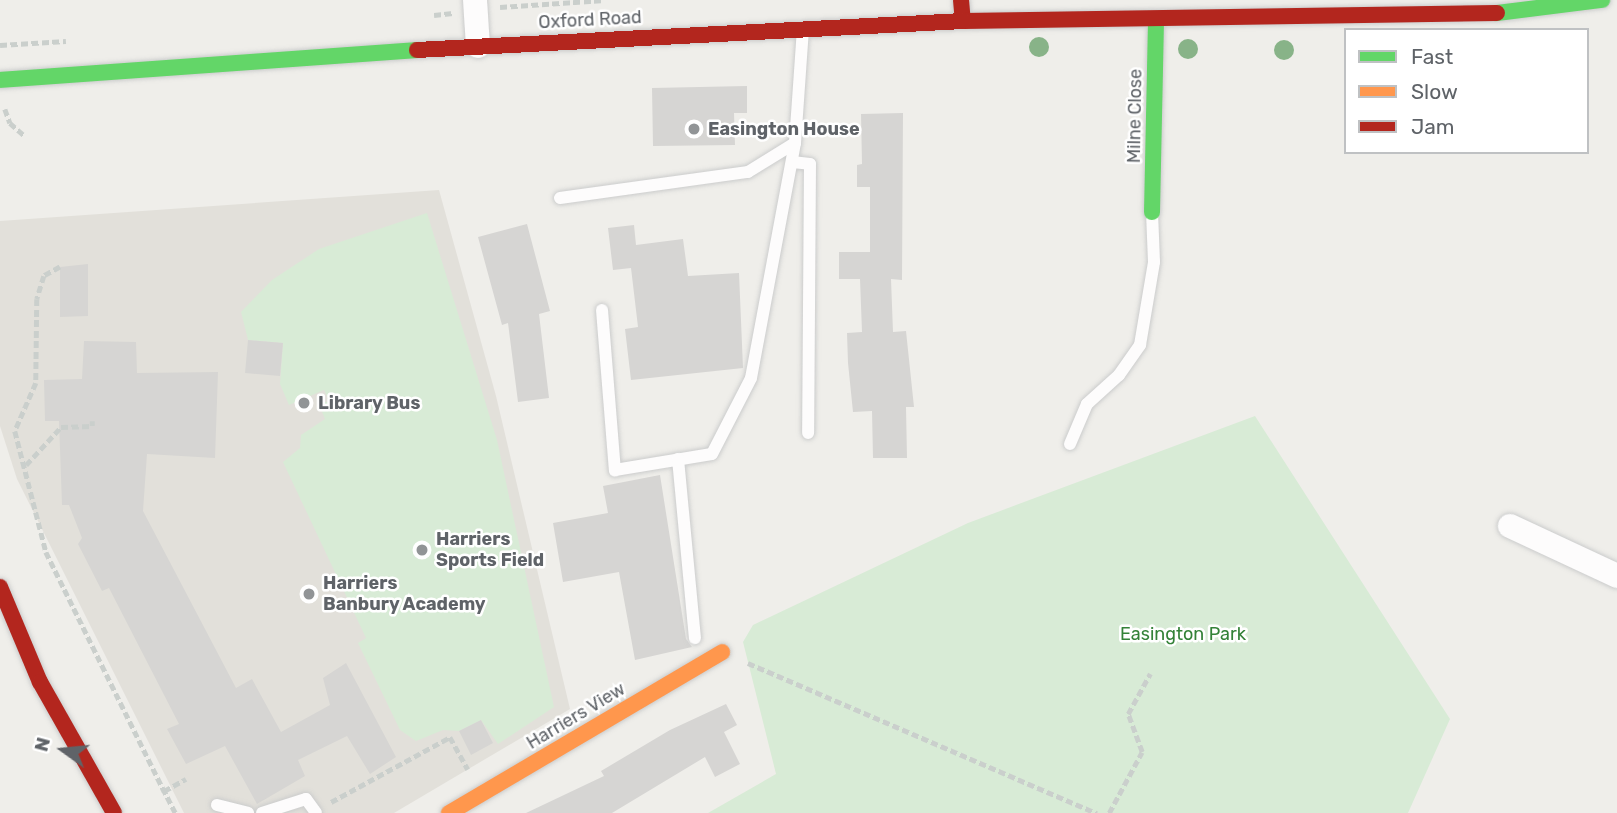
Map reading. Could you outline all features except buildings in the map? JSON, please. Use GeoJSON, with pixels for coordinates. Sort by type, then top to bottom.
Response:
{"type":"FeatureCollection","features":[{"type":"Feature","properties":{"kind":"main road"},"geometry":{"type":"LineString","coordinates":[[961,0],[964,21]]}},
{"type":"Feature","properties":{"kind":"main road","name":"Oxford Road"},"geometry":{"type":"LineString","coordinates":[[0,80],[478,46],[803,28],[964,21],[1156,22],[1482,15],[1602,0]]}},
{"type":"Feature","properties":{"kind":"main road","name":"Milne Close"},"geometry":{"type":"LineString","coordinates":[[1152,212],[1156,22]]}},
{"type":"Feature","properties":{"kind":"main road"},"geometry":{"type":"LineString","coordinates":[[0,587],[40,682],[114,813]]}},
{"type":"Feature","properties":{"kind":"main road","name":"Harriers View"},"geometry":{"type":"LineString","coordinates":[[449,813],[722,644]]}},
{"type":"Feature","properties":{"kind":"street"},"geometry":{"type":"LineString","coordinates":[[476,5],[478,46]]}},
{"type":"Feature","properties":{"kind":"street"},"geometry":{"type":"LineString","coordinates":[[1510,526],[1617,576]]}},
{"type":"Feature","properties":{"kind":"lane"},"geometry":{"type":"LineString","coordinates":[[1262,0],[1263,19]]}},
{"type":"Feature","properties":{"kind":"lane"},"geometry":{"type":"LineString","coordinates":[[602,310],[615,470],[712,454],[751,378],[795,143],[803,28]]}},
{"type":"Feature","properties":{"kind":"lane"},"geometry":{"type":"LineString","coordinates":[[560,198],[748,172],[795,143]]}},
{"type":"Feature","properties":{"kind":"lane"},"geometry":{"type":"LineString","coordinates":[[792,163],[810,164],[808,433]]}},
{"type":"Feature","properties":{"kind":"lane"},"geometry":{"type":"LineString","coordinates":[[1070,444],[1087,404],[1119,375],[1140,345],[1154,262],[1152,212]]}},
{"type":"Feature","properties":{"kind":"lane"},"geometry":{"type":"LineString","coordinates":[[678,459],[695,638]]}},
{"type":"Feature","properties":{"kind":"lane"},"geometry":{"type":"LineString","coordinates":[[262,813],[306,799],[321,809]]}},
{"type":"Feature","properties":{"kind":"lane"},"geometry":{"type":"LineString","coordinates":[[217,805],[248,813]]}},
{"type":"Feature","properties":{"kind":"path"},"geometry":{"type":"LineString","coordinates":[[476,5],[605,0]]}},
{"type":"Feature","properties":{"kind":"path"},"geometry":{"type":"LineString","coordinates":[[5,110],[10,123],[25,136]]}},
{"type":"Feature","properties":{"kind":"path"},"geometry":{"type":"LineString","coordinates":[[60,267],[44,276],[37,299],[36,383],[15,431],[46,552],[175,813]]}},
{"type":"Feature","properties":{"kind":"path"},"geometry":{"type":"LineString","coordinates":[[25,466],[61,427],[92,426],[92,421]]}},
{"type":"Feature","properties":{"kind":"path"},"geometry":{"type":"LineString","coordinates":[[722,644],[1097,813]]}},
{"type":"Feature","properties":{"kind":"path"},"geometry":{"type":"LineString","coordinates":[[1109,813],[1142,752],[1128,714],[1150,674]]}},
{"type":"Feature","properties":{"kind":"path"},"geometry":{"type":"LineString","coordinates":[[321,809],[424,748],[450,737],[482,794]]}},
{"type":"Feature","properties":{"kind":"path"},"geometry":{"type":"LineString","coordinates":[[164,791],[186,779]]}},
{"type":"Feature","properties":{"kind":"shaded area","name":"Harriers Banbury Academy"},"geometry":{"type":"Polygon","coordinates":[[[439,190],[496,396],[570,709],[394,813],[184,813],[17,479],[0,426],[0,221],[439,190]]]}},
{"type":"Feature","properties":{"kind":"green space","name":"Harriers Sports Field"},"geometry":{"type":"Polygon","coordinates":[[[427,213],[497,440],[554,707],[498,744],[481,720],[459,731],[443,730],[416,741],[400,730],[358,643],[366,638],[283,462],[300,448],[301,435],[325,419],[318,402],[330,402],[324,390],[289,405],[280,384],[283,343],[248,340],[241,312],[272,280],[319,249],[427,213]]]}},
{"type":"Feature","properties":{"kind":"green space","name":"Easington Park"},"geometry":{"type":"Polygon","coordinates":[[[1255,416],[1450,719],[1408,813],[708,813],[776,774],[743,642],[753,625],[968,523],[1255,416]]]}},
{"type":"Feature","properties":{"kind":"traffic: fast"},"geometry":{"type":"LineString","coordinates":[[1497,13],[1602,0]]}},
{"type":"Feature","properties":{"kind":"traffic: fast"},"geometry":{"type":"LineString","coordinates":[[1152,212],[1156,21]]}},
{"type":"Feature","properties":{"kind":"traffic: fast"},"geometry":{"type":"LineString","coordinates":[[0,80],[417,50]]}},
{"type":"Feature","properties":{"kind":"traffic: slow"},"geometry":{"type":"LineString","coordinates":[[449,813],[722,652]]}},
{"type":"Feature","properties":{"kind":"traffic: jam"},"geometry":{"type":"LineString","coordinates":[[961,0],[963,21],[1497,13]]}},
{"type":"Feature","properties":{"kind":"traffic: jam"},"geometry":{"type":"LineString","coordinates":[[417,50],[963,21]]}},
{"type":"Feature","properties":{"kind":"traffic: jam"},"geometry":{"type":"LineString","coordinates":[[0,587],[40,682],[114,813]]}},
{"type":"Feature","properties":{"kind":"place","name":"Easington House"},"geometry":{"type":"Point","coordinates":[694,129]}},
{"type":"Feature","properties":{"kind":"place","name":"Library Bus"},"geometry":{"type":"Point","coordinates":[304,403]}},
{"type":"Feature","properties":{"kind":"place","name":"Harriers Sports Field"},"geometry":{"type":"Point","coordinates":[422,550]}},
{"type":"Feature","properties":{"kind":"place","name":"Harriers Banbury Academy"},"geometry":{"type":"Point","coordinates":[309,594]}}]}
